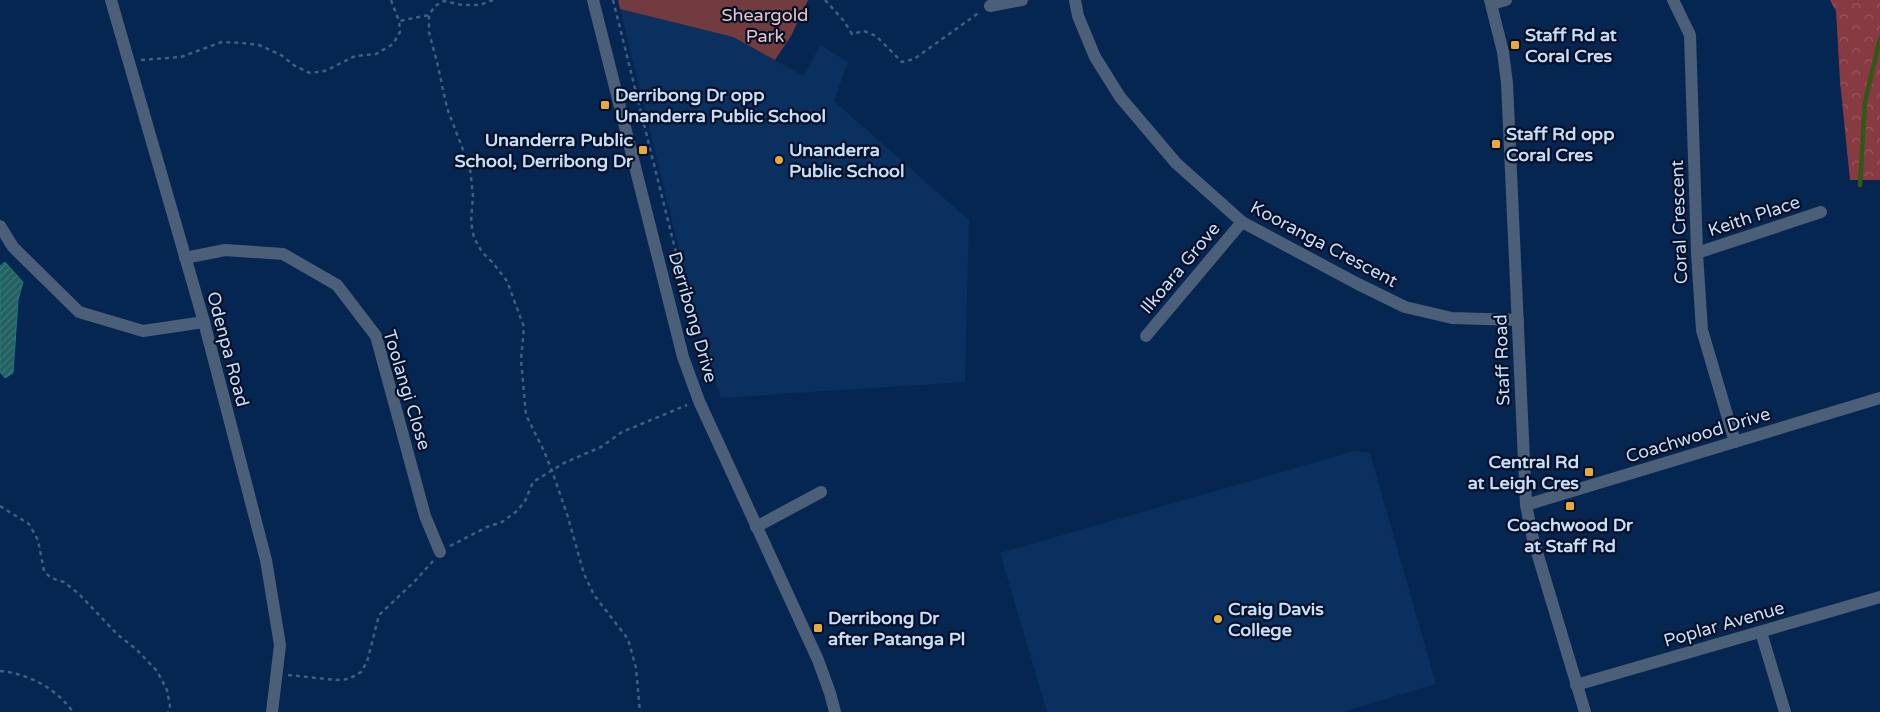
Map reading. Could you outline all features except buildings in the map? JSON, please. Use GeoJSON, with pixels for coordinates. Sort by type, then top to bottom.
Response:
{"type":"FeatureCollection","features":[{"type":"Feature","properties":{"kind":"street","name":"Odenpa Road"},"geometry":{"type":"LineString","coordinates":[[111,0],[204,322],[266,560],[280,645],[272,712]]}},
{"type":"Feature","properties":{"kind":"street","name":"Derribong Drive"},"geometry":{"type":"LineString","coordinates":[[593,0],[678,341],[698,401],[818,660],[835,712]]}},
{"type":"Feature","properties":{"kind":"street"},"geometry":{"type":"LineString","coordinates":[[990,6],[1022,0]]}},
{"type":"Feature","properties":{"kind":"street","name":"Kooranga Crescent"},"geometry":{"type":"LineString","coordinates":[[1075,0],[1078,16],[1095,57],[1120,97],[1176,163],[1242,222],[1405,307],[1452,318],[1518,320]]}},
{"type":"Feature","properties":{"kind":"street"},"geometry":{"type":"LineString","coordinates":[[1491,2],[1506,0]]}},
{"type":"Feature","properties":{"kind":"street","name":"Coral Crescent"},"geometry":{"type":"LineString","coordinates":[[1673,0],[1690,35],[1697,253],[1702,330],[1735,442]]}},
{"type":"Feature","properties":{"kind":"street","name":"Staff Road"},"geometry":{"type":"LineString","coordinates":[[1491,2],[1503,52],[1507,83],[1526,505],[1533,539],[1584,712]]}},
{"type":"Feature","properties":{"kind":"street","name":"Keith Place"},"geometry":{"type":"LineString","coordinates":[[1697,253],[1821,212]]}},
{"type":"Feature","properties":{"kind":"street","name":"Ilkoara Grove"},"geometry":{"type":"LineString","coordinates":[[1146,336],[1242,222]]}},
{"type":"Feature","properties":{"kind":"street"},"geometry":{"type":"LineString","coordinates":[[0,226],[13,247],[78,312],[143,331],[204,322]]}},
{"type":"Feature","properties":{"kind":"street","name":"Toolangi Close"},"geometry":{"type":"LineString","coordinates":[[185,258],[226,250],[283,254],[337,285],[376,336],[425,516],[440,552]]}},
{"type":"Feature","properties":{"kind":"street","name":"Coachwood Drive"},"geometry":{"type":"LineString","coordinates":[[1526,505],[1880,398]]}},
{"type":"Feature","properties":{"kind":"street"},"geometry":{"type":"LineString","coordinates":[[756,527],[821,492]]}},
{"type":"Feature","properties":{"kind":"street","name":"Poplar Avenue"},"geometry":{"type":"LineString","coordinates":[[1576,685],[1880,597]]}},
{"type":"Feature","properties":{"kind":"street"},"geometry":{"type":"LineString","coordinates":[[1760,632],[1785,712]]}},
{"type":"Feature","properties":{"kind":"path"},"geometry":{"type":"LineString","coordinates":[[129,63],[143,59],[182,58],[222,42],[259,45],[274,51],[295,66],[310,73],[325,70],[355,56],[376,54],[393,44],[400,32],[399,21],[391,0]]}},
{"type":"Feature","properties":{"kind":"path"},"geometry":{"type":"LineString","coordinates":[[493,0],[480,5],[462,5],[444,1],[435,6],[429,15],[429,32],[438,62],[447,108],[470,168],[474,238],[482,252],[493,262],[507,281],[524,326],[521,360],[526,415],[541,443],[552,471],[584,574],[594,595],[628,639],[636,668],[640,712]]}},
{"type":"Feature","properties":{"kind":"path"},"geometry":{"type":"LineString","coordinates":[[613,0],[688,302]]}},
{"type":"Feature","properties":{"kind":"path"},"geometry":{"type":"LineString","coordinates":[[825,0],[844,21],[852,34],[864,31],[876,36],[902,62],[914,59],[990,6]]}},
{"type":"Feature","properties":{"kind":"path"},"geometry":{"type":"LineString","coordinates":[[399,21],[429,15]]}},
{"type":"Feature","properties":{"kind":"path"},"geometry":{"type":"LineString","coordinates":[[276,673],[336,680],[349,679],[361,672],[367,662],[379,615],[415,581],[440,552],[487,527],[502,522],[517,512],[525,501],[533,482],[564,463],[601,447],[622,432],[698,401]]}},
{"type":"Feature","properties":{"kind":"path"},"geometry":{"type":"LineString","coordinates":[[0,506],[29,524],[38,540],[44,571],[51,578],[64,582],[79,594],[156,671],[167,690],[170,706],[168,712]]}},
{"type":"Feature","properties":{"kind":"path"},"geometry":{"type":"LineString","coordinates":[[0,671],[29,677],[53,690],[73,712]]}},
{"type":"Feature","properties":{"kind":"shaded area","name":"Unanderra Public School"},"geometry":{"type":"Polygon","coordinates":[[[620,9],[733,37],[804,76],[820,45],[848,62],[834,101],[969,220],[965,382],[721,398],[700,335],[620,9]]]}},
{"type":"Feature","properties":{"kind":"shaded area","name":"Craig Davis College"},"geometry":{"type":"Polygon","coordinates":[[[1354,451],[1370,453],[1436,684],[1343,712],[1047,712],[1000,553],[1354,451]]]}},
{"type":"Feature","properties":{"kind":"green space","name":"Sheargold Park"},"geometry":{"type":"Polygon","coordinates":[[[618,0],[808,0],[791,36],[775,60],[733,37],[620,9],[618,0]]]}},
{"type":"Feature","properties":{"kind":"green space"},"geometry":{"type":"Polygon","coordinates":[[[1830,0],[1880,0],[1880,180],[1850,180],[1840,81],[1836,11],[1830,0]]]}},
{"type":"Feature","properties":{"kind":"waterway"},"geometry":{"type":"LineString","coordinates":[[1860,185],[1865,102],[1880,39]]}},
{"type":"Feature","properties":{"kind":"place","name":"Staff Rd at Coral Cres"},"geometry":{"type":"Point","coordinates":[1515,45]}},
{"type":"Feature","properties":{"kind":"place","name":"Derribong Dr opp Unanderra Public School"},"geometry":{"type":"Point","coordinates":[605,105]}},
{"type":"Feature","properties":{"kind":"place","name":"Staff Rd opp Coral Cres"},"geometry":{"type":"Point","coordinates":[1496,144]}},
{"type":"Feature","properties":{"kind":"place","name":"Unanderra Public School, Derribong Dr"},"geometry":{"type":"Point","coordinates":[643,150]}},
{"type":"Feature","properties":{"kind":"place","name":"Unanderra Public School"},"geometry":{"type":"Point","coordinates":[779,160]}},
{"type":"Feature","properties":{"kind":"place","name":"Central Rd at Leigh Cres"},"geometry":{"type":"Point","coordinates":[1589,472]}},
{"type":"Feature","properties":{"kind":"place","name":"Coachwood Dr at Staff Rd"},"geometry":{"type":"Point","coordinates":[1570,506]}},
{"type":"Feature","properties":{"kind":"place","name":"Craig Davis College"},"geometry":{"type":"Point","coordinates":[1218,619]}},
{"type":"Feature","properties":{"kind":"place","name":"Derribong Dr after Patanga Pl"},"geometry":{"type":"Point","coordinates":[818,628]}}]}
